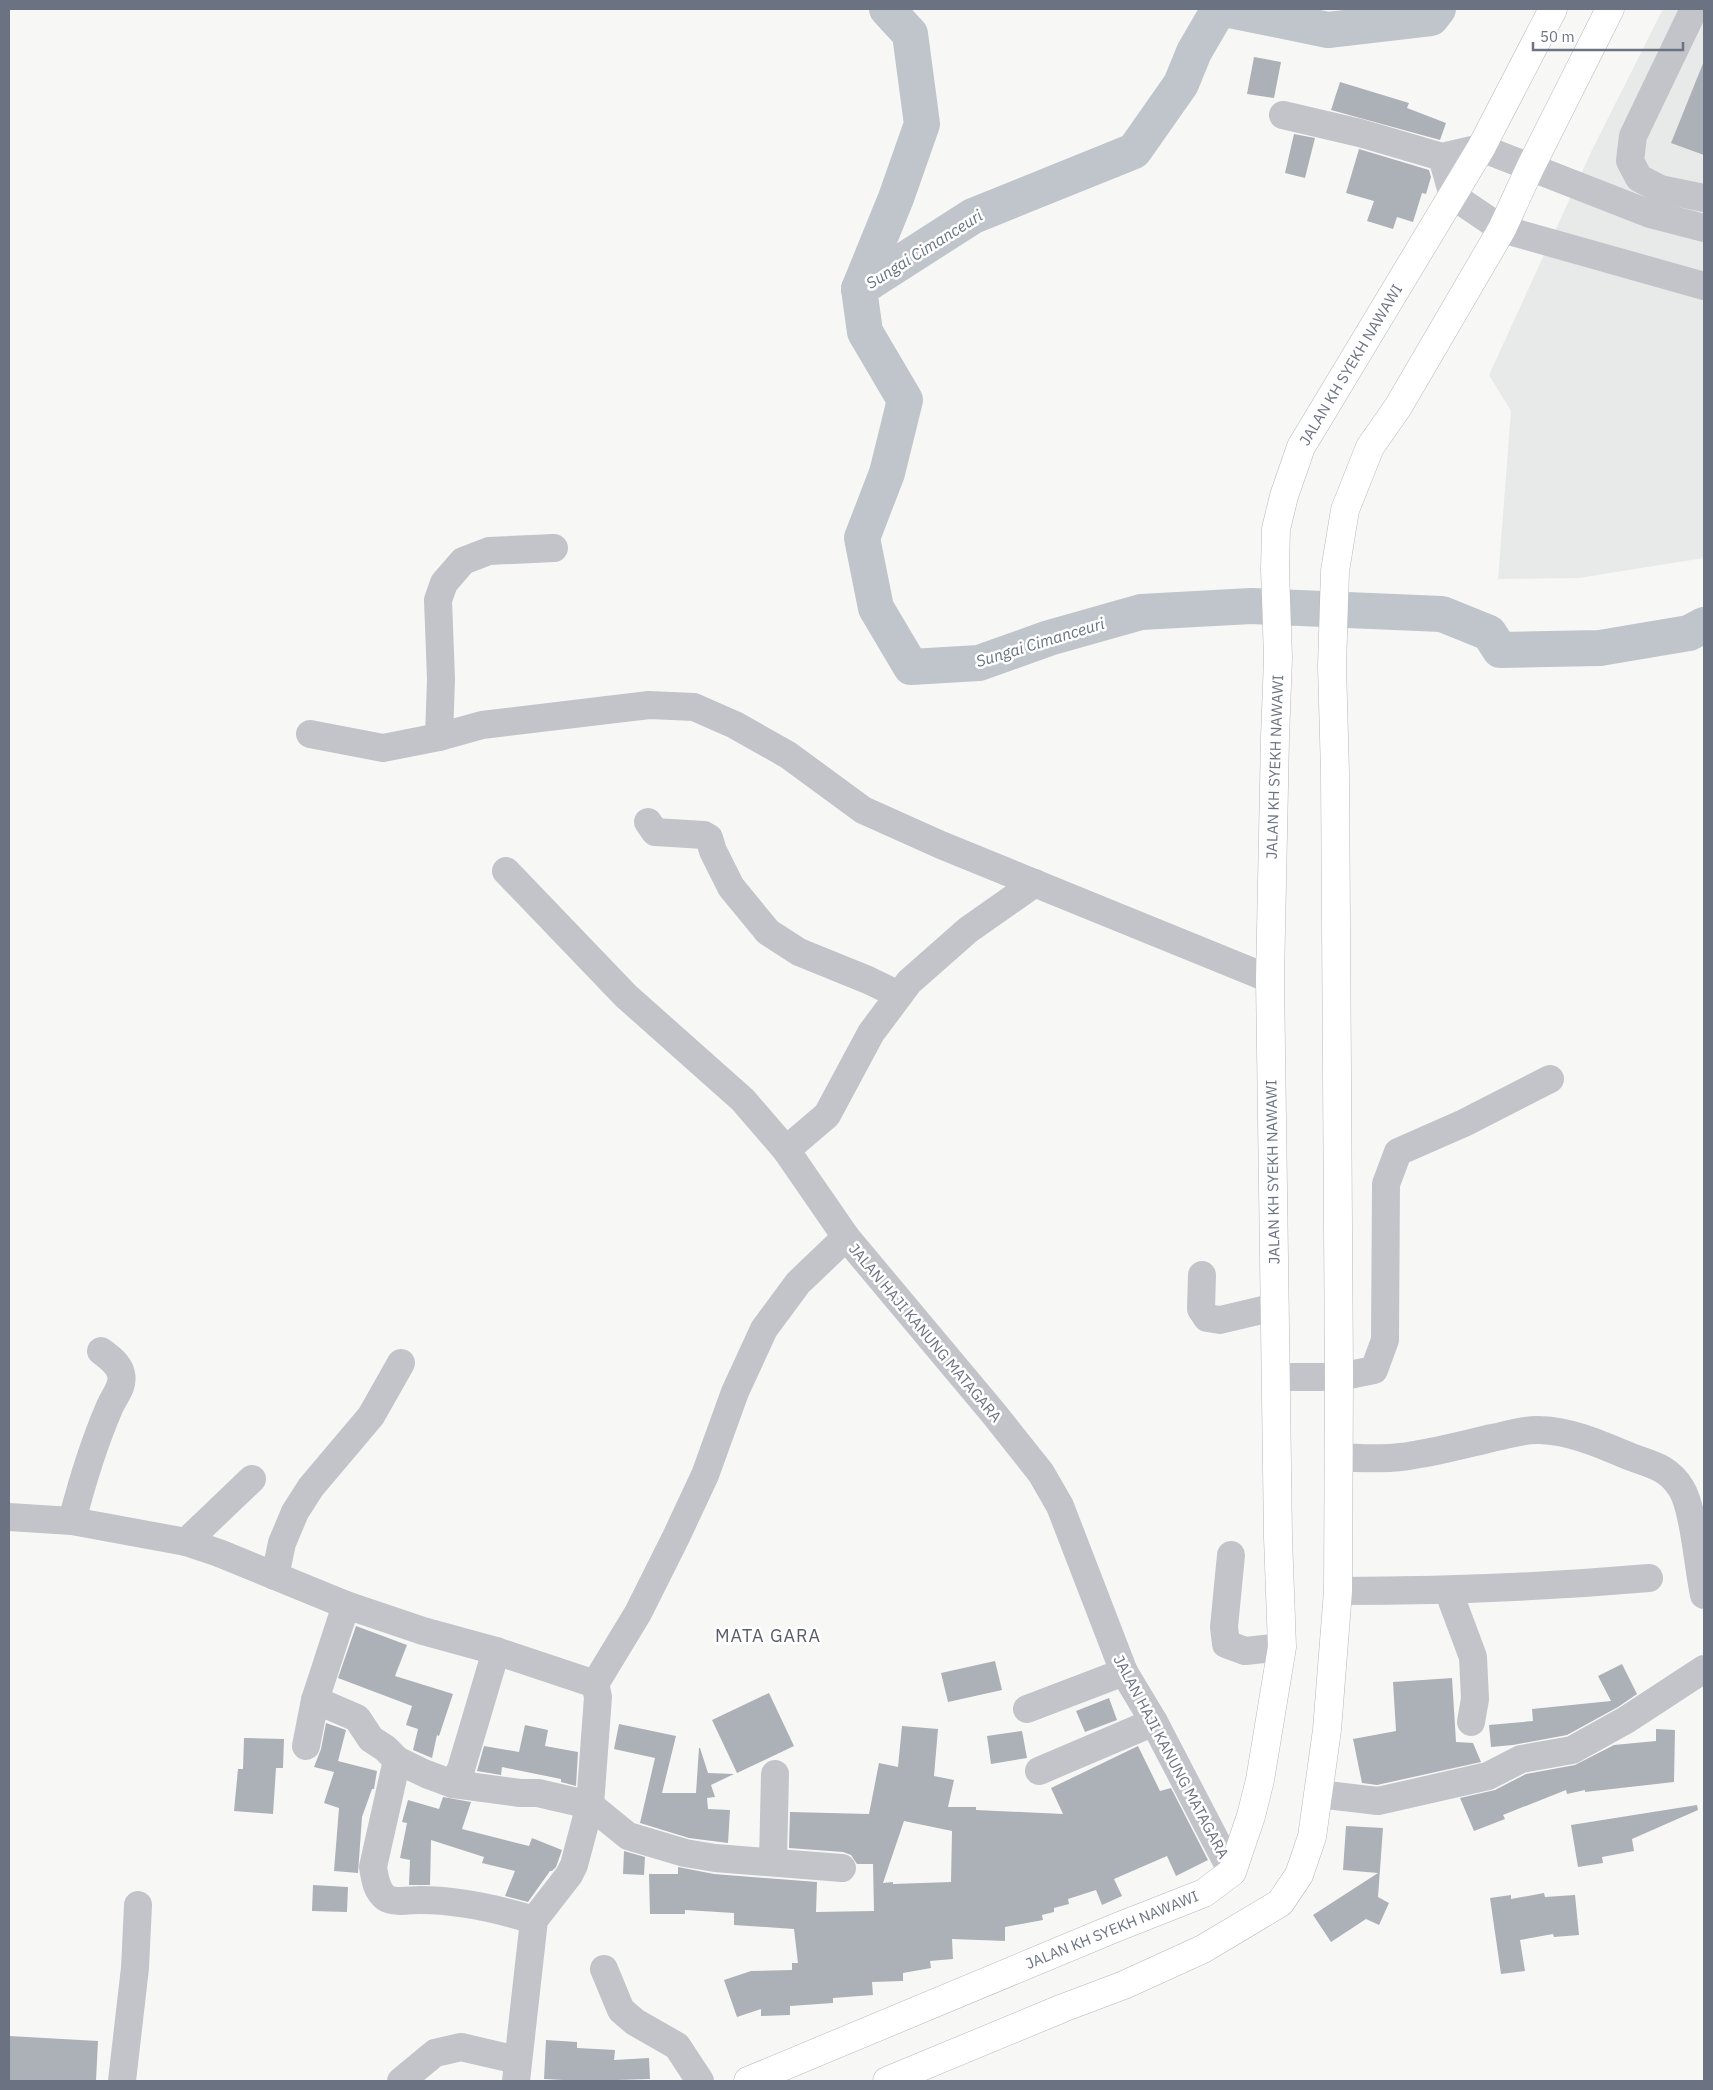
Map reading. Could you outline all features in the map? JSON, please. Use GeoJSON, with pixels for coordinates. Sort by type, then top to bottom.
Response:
{"type":"FeatureCollection","features":[{"type":"Feature","properties":{"kind":"main road","name":"JALAN KH SYEKH NAWAWI"},"geometry":{"type":"LineString","coordinates":[[748,2081],[1204,1893],[1232,1872],[1251,1816],[1260,1780],[1282,1647],[1278,1536],[1270,979],[1274,738],[1278,658],[1275,569],[1276,529],[1284,496],[1301,447],[1481,148],[1554,9]]}},
{"type":"Feature","properties":{"kind":"main road"},"geometry":{"type":"LineString","coordinates":[[887,2081],[1063,2008],[1124,1985],[1203,1949],[1280,1903],[1299,1875],[1312,1837],[1327,1730],[1338,1591],[1339,1377],[1335,782],[1332,666],[1336,572],[1344,510],[1370,448],[1398,407],[1502,229],[1530,168],[1610,9]]}},
{"type":"Feature","properties":{"kind":"street"},"geometry":{"type":"LineString","coordinates":[[1655,202],[1630,161],[1634,136],[1694,9]]}},
{"type":"Feature","properties":{"kind":"street"},"geometry":{"type":"LineString","coordinates":[[1282,115],[1360,133],[1442,157],[1481,148],[1530,168],[1655,202],[1704,228]]}},
{"type":"Feature","properties":{"kind":"street"},"geometry":{"type":"LineString","coordinates":[[1442,157],[1453,196],[1502,229],[1704,286]]}},
{"type":"Feature","properties":{"kind":"street"},"geometry":{"type":"LineString","coordinates":[[1655,202],[1704,198]]}},
{"type":"Feature","properties":{"kind":"street"},"geometry":{"type":"LineString","coordinates":[[439,737],[441,679],[438,600],[444,583],[463,561],[489,551],[554,548]]}},
{"type":"Feature","properties":{"kind":"street"},"geometry":{"type":"LineString","coordinates":[[310,734],[383,748],[439,737],[482,725],[649,705],[694,707],[735,725],[788,755],[864,810],[941,845],[1270,979]]}},
{"type":"Feature","properties":{"kind":"street"},"geometry":{"type":"LineString","coordinates":[[648,822],[655,832],[704,835],[709,838],[713,851],[731,887],[768,932],[799,952],[868,980],[899,995]]}},
{"type":"Feature","properties":{"kind":"street","name":"JALAN HAJI KANUNG MATAGARA"},"geometry":{"type":"LineString","coordinates":[[506,871],[626,996],[743,1100],[786,1150],[846,1237],[1041,1473],[1060,1506],[1124,1672],[1154,1722],[1232,1872]]}},
{"type":"Feature","properties":{"kind":"street"},"geometry":{"type":"LineString","coordinates":[[786,1150],[827,1115],[872,1033],[909,982],[968,930],[1035,883]]}},
{"type":"Feature","properties":{"kind":"street"},"geometry":{"type":"LineString","coordinates":[[1277,1377],[1339,1377],[1374,1370],[1385,1340],[1386,1184],[1398,1152],[1464,1123],[1550,1079]]}},
{"type":"Feature","properties":{"kind":"street"},"geometry":{"type":"LineString","coordinates":[[401,2081],[435,2053],[461,2047],[516,2071],[534,1920],[569,1875],[574,1865],[590,1805],[598,1697],[595,1684],[638,1613],[680,1530],[705,1475],[735,1392],[764,1329],[798,1283],[846,1237]]}},
{"type":"Feature","properties":{"kind":"street"},"geometry":{"type":"LineString","coordinates":[[1202,1275],[1201,1309],[1207,1318],[1220,1320],[1275,1306]]}},
{"type":"Feature","properties":{"kind":"street"},"geometry":{"type":"LineString","coordinates":[[72,1521],[89,1462],[111,1405],[122,1385],[121,1372],[112,1358],[101,1351]]}},
{"type":"Feature","properties":{"kind":"street"},"geometry":{"type":"LineString","coordinates":[[276,1576],[282,1543],[295,1512],[311,1487],[371,1416],[401,1363]]}},
{"type":"Feature","properties":{"kind":"street"},"geometry":{"type":"LineString","coordinates":[[1338,1457],[1377,1458],[1412,1456],[1520,1431],[1540,1430],[1563,1433],[1603,1444],[1633,1458],[1654,1464],[1666,1471],[1682,1489],[1689,1508],[1704,1595]]}},
{"type":"Feature","properties":{"kind":"street"},"geometry":{"type":"LineString","coordinates":[[186,1542],[252,1479]]}},
{"type":"Feature","properties":{"kind":"street"},"geometry":{"type":"LineString","coordinates":[[9,1517],[72,1521],[186,1542],[219,1553],[346,1605],[423,1631],[496,1651],[595,1684]]}},
{"type":"Feature","properties":{"kind":"street"},"geometry":{"type":"LineString","coordinates":[[1231,1555],[1224,1627],[1226,1644],[1245,1651],[1282,1647]]}},
{"type":"Feature","properties":{"kind":"street"},"geometry":{"type":"LineString","coordinates":[[1338,1591],[1448,1590],[1550,1586],[1649,1578]]}},
{"type":"Feature","properties":{"kind":"street"},"geometry":{"type":"LineString","coordinates":[[1448,1590],[1473,1657],[1474,1699],[1471,1722]]}},
{"type":"Feature","properties":{"kind":"street"},"geometry":{"type":"LineString","coordinates":[[306,1746],[315,1700],[346,1605]]}},
{"type":"Feature","properties":{"kind":"street"},"geometry":{"type":"LineString","coordinates":[[453,1784],[461,1769],[496,1651]]}},
{"type":"Feature","properties":{"kind":"street"},"geometry":{"type":"LineString","coordinates":[[1318,1794],[1378,1801],[1488,1776],[1521,1760],[1572,1750],[1626,1720],[1704,1669]]}},
{"type":"Feature","properties":{"kind":"street"},"geometry":{"type":"LineString","coordinates":[[1027,1709],[1124,1672]]}},
{"type":"Feature","properties":{"kind":"street"},"geometry":{"type":"LineString","coordinates":[[315,1700],[357,1718],[371,1738],[397,1760],[453,1784],[520,1793],[538,1793],[590,1805],[628,1836],[643,1842],[715,1858],[773,1861],[827,1868],[842,1868]]}},
{"type":"Feature","properties":{"kind":"street"},"geometry":{"type":"LineString","coordinates":[[1039,1771],[1154,1722]]}},
{"type":"Feature","properties":{"kind":"street"},"geometry":{"type":"LineString","coordinates":[[397,1760],[373,1867],[380,1893],[390,1900],[451,1902],[496,1908],[534,1920]]}},
{"type":"Feature","properties":{"kind":"street"},"geometry":{"type":"LineString","coordinates":[[773,1861],[775,1774]]}},
{"type":"Feature","properties":{"kind":"street"},"geometry":{"type":"LineString","coordinates":[[122,2081],[135,1968],[138,1905]]}},
{"type":"Feature","properties":{"kind":"street"},"geometry":{"type":"LineString","coordinates":[[604,1969],[622,2010],[635,2022],[677,2046],[700,2081]]}},
{"type":"Feature","properties":{"kind":"shaded area"},"geometry":{"type":"Polygon","coordinates":[[[1663,9],[1704,9],[1704,558],[1579,578],[1498,579],[1511,411],[1489,375],[1592,150],[1663,9]]]}},
{"type":"Feature","properties":{"kind":"building"},"geometry":{"type":"Polygon","coordinates":[[[1254,57],[1281,62],[1274,98],[1247,94],[1254,57]]]}},
{"type":"Feature","properties":{"kind":"building"},"geometry":{"type":"Polygon","coordinates":[[[1704,61],[1704,155],[1671,143],[1704,61]]]}},
{"type":"Feature","properties":{"kind":"building"},"geometry":{"type":"Polygon","coordinates":[[[1340,82],[1409,103],[1407,108],[1446,123],[1440,140],[1331,110],[1340,82]]]}},
{"type":"Feature","properties":{"kind":"building"},"geometry":{"type":"Polygon","coordinates":[[[1294,134],[1315,138],[1305,178],[1285,173],[1294,134]]]}},
{"type":"Feature","properties":{"kind":"building"},"geometry":{"type":"Polygon","coordinates":[[[1359,149],[1429,170],[1431,177],[1426,194],[1422,193],[1413,222],[1397,217],[1393,229],[1367,221],[1374,201],[1346,193],[1359,149]]]}},
{"type":"Feature","properties":{"kind":"building"},"geometry":{"type":"Polygon","coordinates":[[[356,1626],[407,1645],[395,1676],[453,1694],[439,1736],[437,1735],[432,1758],[413,1750],[418,1729],[406,1725],[412,1706],[338,1678],[356,1626]]]}},
{"type":"Feature","properties":{"kind":"building"},"geometry":{"type":"Polygon","coordinates":[[[995,1661],[1002,1690],[948,1702],[941,1673],[995,1661]]]}},
{"type":"Feature","properties":{"kind":"building"},"geometry":{"type":"Polygon","coordinates":[[[1622,1664],[1637,1694],[1618,1707],[1567,1735],[1491,1747],[1489,1725],[1533,1721],[1532,1709],[1611,1701],[1598,1676],[1622,1664]]]}},
{"type":"Feature","properties":{"kind":"building"},"geometry":{"type":"Polygon","coordinates":[[[1452,1678],[1456,1742],[1473,1743],[1481,1762],[1377,1785],[1362,1783],[1353,1739],[1396,1731],[1393,1682],[1452,1678]]]}},
{"type":"Feature","properties":{"kind":"building"},"geometry":{"type":"Polygon","coordinates":[[[769,1693],[794,1746],[737,1773],[712,1720],[769,1693]]]}},
{"type":"Feature","properties":{"kind":"building"},"geometry":{"type":"Polygon","coordinates":[[[1109,1698],[1117,1720],[1085,1732],[1076,1711],[1109,1698]]]}},
{"type":"Feature","properties":{"kind":"building"},"geometry":{"type":"Polygon","coordinates":[[[326,1723],[346,1730],[338,1761],[377,1771],[374,1789],[372,1789],[362,1817],[358,1873],[334,1871],[339,1808],[324,1803],[334,1772],[314,1767],[321,1749],[326,1723]]]}},
{"type":"Feature","properties":{"kind":"building"},"geometry":{"type":"Polygon","coordinates":[[[619,1724],[676,1736],[662,1793],[696,1793],[699,1748],[708,1773],[734,1774],[711,1785],[715,1797],[707,1798],[708,1809],[730,1810],[728,1843],[689,1838],[640,1823],[655,1758],[614,1749],[619,1724]]]}},
{"type":"Feature","properties":{"kind":"building"},"geometry":{"type":"Polygon","coordinates":[[[525,1725],[548,1730],[545,1746],[578,1752],[576,1786],[561,1782],[561,1779],[502,1767],[501,1775],[477,1771],[484,1746],[519,1752],[525,1725]]]}},
{"type":"Feature","properties":{"kind":"building"},"geometry":{"type":"Polygon","coordinates":[[[902,1726],[938,1729],[934,1776],[954,1780],[948,1807],[976,1807],[976,1810],[1063,1814],[1051,1788],[1138,1746],[1160,1791],[1171,1788],[1208,1860],[1176,1876],[1167,1856],[1114,1879],[1122,1896],[1102,1905],[1096,1890],[1068,1899],[1069,1904],[1054,1908],[1054,1912],[1042,1915],[1043,1920],[1005,1927],[1005,1941],[952,1939],[953,1959],[930,1961],[931,1968],[903,1973],[903,1981],[872,1982],[873,1995],[833,1998],[833,2003],[790,2006],[790,2015],[761,2016],[761,2009],[737,2017],[724,1980],[751,1971],[792,1970],[792,1963],[798,1963],[794,1929],[734,1925],[734,1913],[685,1910],[685,1914],[650,1914],[649,1874],[678,1874],[678,1867],[714,1874],[817,1882],[816,1912],[874,1911],[873,1864],[857,1864],[851,1855],[843,1852],[789,1848],[790,1812],[869,1814],[879,1763],[898,1767],[902,1726]],[[904,1821],[883,1883],[951,1882],[952,1831],[904,1821]]]}},
{"type":"Feature","properties":{"kind":"building"},"geometry":{"type":"Polygon","coordinates":[[[1656,1729],[1675,1730],[1674,1782],[1585,1792],[1585,1790],[1567,1794],[1566,1790],[1503,1815],[1505,1819],[1474,1831],[1460,1798],[1495,1790],[1526,1774],[1575,1765],[1614,1745],[1656,1741],[1656,1729]]]}},
{"type":"Feature","properties":{"kind":"building"},"geometry":{"type":"Polygon","coordinates":[[[1022,1731],[1027,1758],[991,1764],[987,1736],[1022,1731]]]}},
{"type":"Feature","properties":{"kind":"building"},"geometry":{"type":"Polygon","coordinates":[[[244,1738],[284,1739],[283,1768],[276,1768],[273,1814],[234,1811],[238,1769],[243,1769],[244,1738]]]}},
{"type":"Feature","properties":{"kind":"building"},"geometry":{"type":"Polygon","coordinates":[[[443,1797],[471,1802],[462,1829],[529,1846],[532,1838],[562,1850],[556,1867],[550,1871],[528,1902],[505,1896],[515,1871],[482,1863],[484,1857],[431,1840],[430,1885],[409,1885],[410,1860],[400,1858],[407,1823],[402,1822],[408,1800],[439,1809],[443,1797]]]}},
{"type":"Feature","properties":{"kind":"building"},"geometry":{"type":"Polygon","coordinates":[[[1697,1805],[1698,1810],[1632,1839],[1634,1851],[1602,1857],[1603,1863],[1578,1867],[1571,1825],[1697,1805]]]}},
{"type":"Feature","properties":{"kind":"building"},"geometry":{"type":"Polygon","coordinates":[[[1346,1826],[1383,1828],[1378,1897],[1389,1903],[1379,1925],[1366,1919],[1331,1942],[1313,1915],[1378,1873],[1343,1870],[1346,1826]]]}},
{"type":"Feature","properties":{"kind":"building"},"geometry":{"type":"Polygon","coordinates":[[[624,1851],[645,1857],[644,1875],[623,1874],[624,1851]]]}},
{"type":"Feature","properties":{"kind":"building"},"geometry":{"type":"Polygon","coordinates":[[[313,1885],[348,1887],[347,1912],[312,1911],[313,1885]]]}},
{"type":"Feature","properties":{"kind":"building"},"geometry":{"type":"Polygon","coordinates":[[[1544,1893],[1545,1897],[1575,1895],[1579,1935],[1554,1937],[1553,1934],[1520,1940],[1525,1971],[1501,1974],[1490,1898],[1511,1895],[1511,1899],[1544,1893]]]}},
{"type":"Feature","properties":{"kind":"building"},"geometry":{"type":"Polygon","coordinates":[[[9,2036],[98,2041],[96,2081],[9,2081],[9,2036]]]}},
{"type":"Feature","properties":{"kind":"building"},"geometry":{"type":"Polygon","coordinates":[[[546,2040],[577,2042],[577,2048],[615,2050],[614,2060],[649,2058],[650,2079],[584,2081],[544,2079],[546,2040]]]}},
{"type":"Feature","properties":{"kind":"waterway"},"geometry":{"type":"LineString","coordinates":[[859,289],[896,198],[922,124],[910,34],[887,9]]}},
{"type":"Feature","properties":{"kind":"waterway","name":"Sungai Cimanceuri"},"geometry":{"type":"LineString","coordinates":[[1219,9],[1194,52],[1181,84],[1134,151],[973,216],[859,289],[865,332],[905,400],[887,473],[862,538],[876,608],[911,667],[979,663],[1049,638],[1141,612],[1251,606],[1442,614],[1489,633],[1500,650],[1600,648],[1689,633],[1704,625]]}},
{"type":"Feature","properties":{"kind":"waterway","name":"Sungai Cimanceuri"},"geometry":{"type":"LineString","coordinates":[[1225,9],[1328,30],[1431,18],[1438,9]]}},
{"type":"Feature","properties":{"kind":"district","name":"MATA GARA"},"geometry":{"type":"Point","coordinates":[768,1636]}}]}
